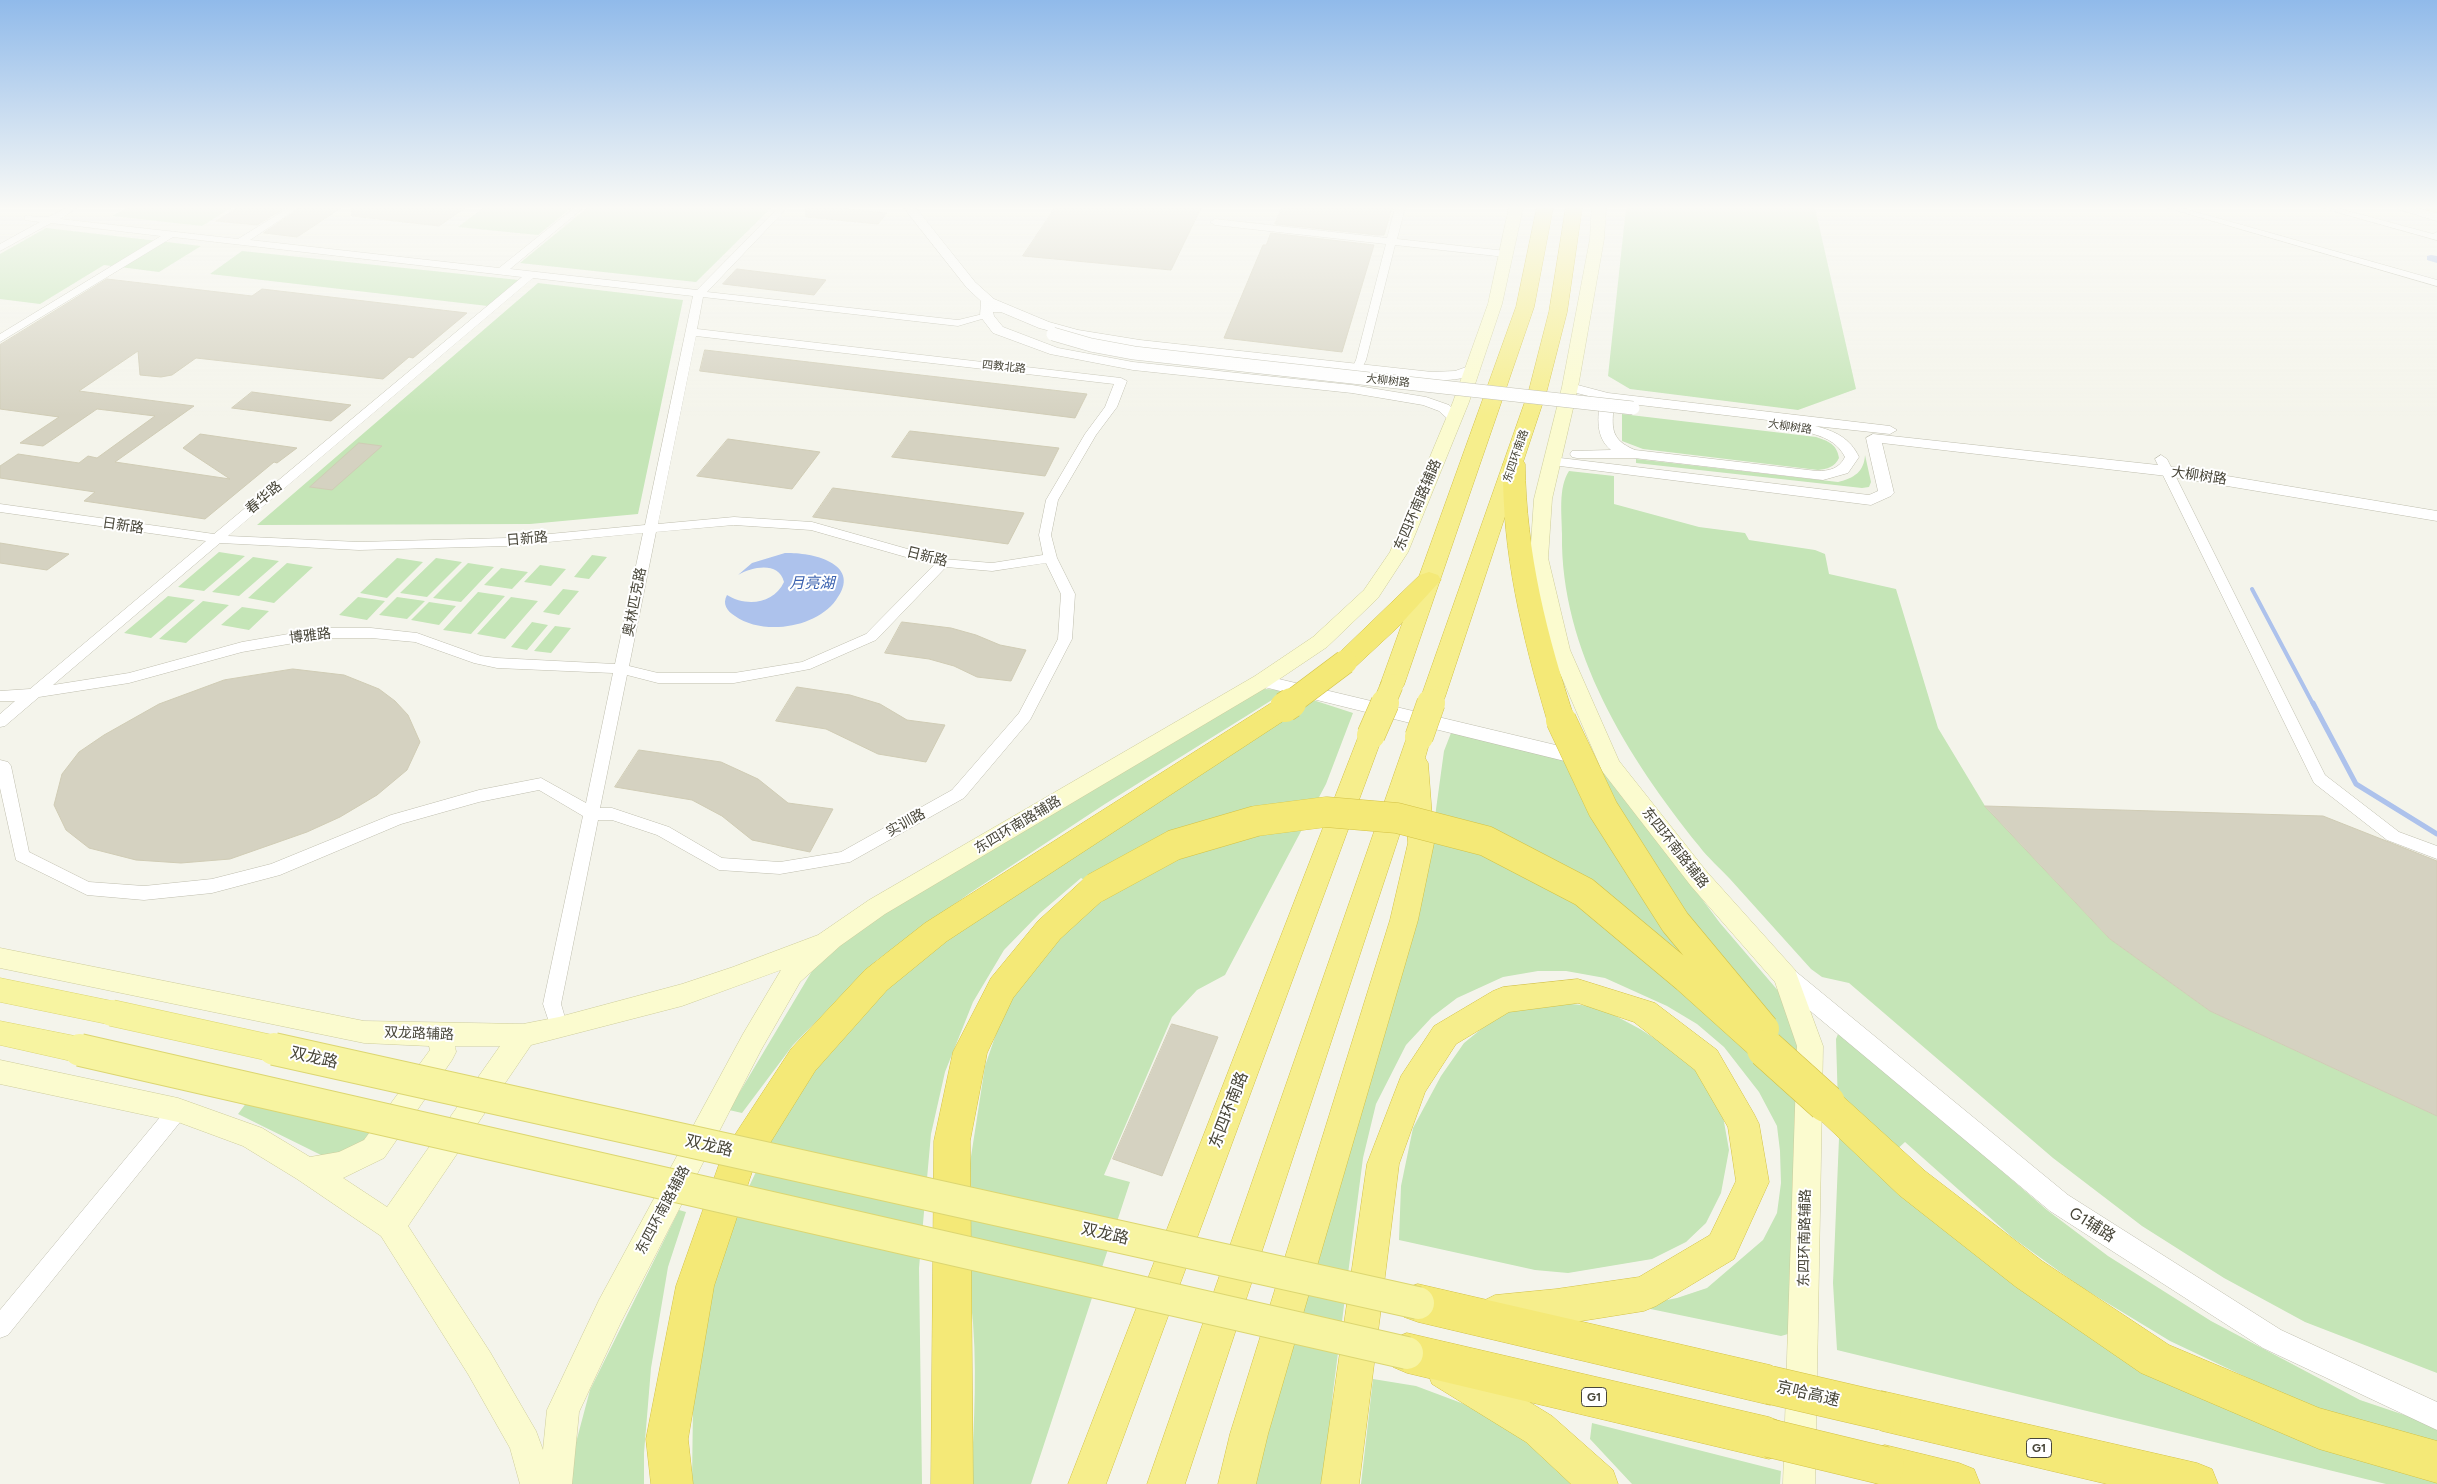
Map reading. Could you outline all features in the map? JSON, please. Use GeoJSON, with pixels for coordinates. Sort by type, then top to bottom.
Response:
{"type":"FeatureCollection","features":[{"type":"Feature","properties":{"kind":"highway"},"geometry":{"type":"LineString","coordinates":[[672,1484],[667,1438],[695,1286],[736,1165],[803,1060],[876,980],[936,932],[1285,708],[1371,641],[1428,580],[1525,308],[1531,277]]}},
{"type":"Feature","properties":{"kind":"highway","name":"东四环南路"},"geometry":{"type":"LineString","coordinates":[[1417,745],[1538,390],[1558,312],[1563,277]]}},
{"type":"Feature","properties":{"kind":"highway"},"geometry":{"type":"LineString","coordinates":[[1514,464],[1516,526],[1524,587],[1539,651],[1561,720],[1603,809],[1675,922],[1826,1103]]}},
{"type":"Feature","properties":{"kind":"highway","name":"东四环南路"},"geometry":{"type":"LineString","coordinates":[[1087,1484],[1371,735],[1392,685],[1428,580]]}},
{"type":"Feature","properties":{"kind":"highway"},"geometry":{"type":"LineString","coordinates":[[1166,1484],[1417,745]]}},
{"type":"Feature","properties":{"kind":"highway"},"geometry":{"type":"LineString","coordinates":[[1238,1484],[1249,1434],[1404,920],[1420,843],[1417,745]]}},
{"type":"Feature","properties":{"kind":"highway"},"geometry":{"type":"LineString","coordinates":[[952,1484],[952,1141],[970,1052],[1002,988],[1049,930],[1095,888],[1174,845],[1256,821],[1326,812],[1397,818],[1486,841],[1584,892],[1687,978],[1912,1183],[2028,1274],[2155,1359],[2319,1428],[2437,1462]]}},
{"type":"Feature","properties":{"kind":"highway"},"geometry":{"type":"LineString","coordinates":[[1340,1484],[1383,1164],[1412,1086],[1445,1035],[1503,1000],[1578,991],[1644,1012],[1706,1060],[1742,1124],[1753,1182],[1722,1247],[1644,1294],[1556,1307],[1469,1315]]}},
{"type":"Feature","properties":{"kind":"highway","name":"京哈高速"},"geometry":{"type":"LineString","coordinates":[[1418,1303],[2197,1484]]}},
{"type":"Feature","properties":{"kind":"highway"},"geometry":{"type":"LineString","coordinates":[[1413,1354],[1539,1429],[1599,1484]]}},
{"type":"Feature","properties":{"kind":"highway","name":"G1"},"geometry":{"type":"LineString","coordinates":[[1413,1354],[1959,1484]]}},
{"type":"Feature","properties":{"kind":"main road","name":"东四环南路辅路"},"geometry":{"type":"LineString","coordinates":[[556,1484],[563,1410],[610,1311],[726,1090],[791,975],[831,939],[877,908],[1262,681],[1320,642],[1370,594],[1399,552],[1455,418],[1495,304],[1501,277]]}},
{"type":"Feature","properties":{"kind":"main road","name":"东四环南路辅路"},"geometry":{"type":"LineString","coordinates":[[1589,277],[1570,387],[1543,499],[1539,558],[1560,650],[1610,765],[1699,880],[1786,977],[1810,1046],[1799,1484]]}},
{"type":"Feature","properties":{"kind":"main road","name":"双龙路辅路"},"geometry":{"type":"LineString","coordinates":[[0,958],[364,1032],[440,1036],[523,1035],[559,1028],[682,995],[740,975],[831,939]]}},
{"type":"Feature","properties":{"kind":"main road","name":"双龙路"},"geometry":{"type":"LineString","coordinates":[[0,990],[112,1013],[1418,1303]]}},
{"type":"Feature","properties":{"kind":"main road"},"geometry":{"type":"LineString","coordinates":[[0,1033],[1413,1354]]}},
{"type":"Feature","properties":{"kind":"main road"},"geometry":{"type":"LineString","coordinates":[[391,1226],[523,1035]]}},
{"type":"Feature","properties":{"kind":"main road"},"geometry":{"type":"LineString","coordinates":[[307,1170],[342,1165],[374,1149],[443,1052],[440,1036]]}},
{"type":"Feature","properties":{"kind":"main road"},"geometry":{"type":"LineString","coordinates":[[0,1072],[178,1110],[252,1137],[307,1170],[391,1226],[479,1363],[525,1442],[536,1484]]}},
{"type":"Feature","properties":{"kind":"street"},"geometry":{"type":"LineString","coordinates":[[0,339],[101,277]]}},
{"type":"Feature","properties":{"kind":"street","name":"春华路"},"geometry":{"type":"LineString","coordinates":[[0,722],[527,277]]}},
{"type":"Feature","properties":{"kind":"street"},"geometry":{"type":"LineString","coordinates":[[550,277],[958,323],[987,316]]}},
{"type":"Feature","properties":{"kind":"street"},"geometry":{"type":"LineString","coordinates":[[700,294],[716,277]]}},
{"type":"Feature","properties":{"kind":"street","name":"大柳树路"},"geometry":{"type":"LineString","coordinates":[[965,277],[987,301],[1025,324],[1090,345],[1134,353],[1810,429],[1835,437],[1849,451],[1852,457],[1846,469],[1827,476],[1634,454]]}},
{"type":"Feature","properties":{"kind":"street"},"geometry":{"type":"LineString","coordinates":[[1357,368],[1361,360],[1382,277]]}},
{"type":"Feature","properties":{"kind":"street"},"geometry":{"type":"LineString","coordinates":[[2417,277],[2437,283]]}},
{"type":"Feature","properties":{"kind":"street","name":"奥林匹克路"},"geometry":{"type":"LineString","coordinates":[[559,1028],[552,1004],[700,294]]}},
{"type":"Feature","properties":{"kind":"street"},"geometry":{"type":"LineString","coordinates":[[1455,418],[1444,408],[1426,401],[1352,389],[1133,366],[1056,351],[998,330],[987,316],[987,301],[1015,311],[1044,325],[1077,334],[1140,344],[1432,376],[1457,375],[1472,369]]}},
{"type":"Feature","properties":{"kind":"street","name":"四教北路"},"geometry":{"type":"LineString","coordinates":[[691,332],[1121,381],[1111,407],[1091,434],[1052,500],[1045,535],[1050,558]]}},
{"type":"Feature","properties":{"kind":"street"},"geometry":{"type":"LineString","coordinates":[[1352,389],[1358,387],[1362,372],[1357,368]]}},
{"type":"Feature","properties":{"kind":"street","name":"大柳树路"},"geometry":{"type":"LineString","coordinates":[[1570,387],[1607,397],[1872,433],[2164,465],[2437,505]]}},
{"type":"Feature","properties":{"kind":"street"},"geometry":{"type":"LineString","coordinates":[[1607,397],[1604,429],[1608,438],[1621,450],[1634,454]]}},
{"type":"Feature","properties":{"kind":"street"},"geometry":{"type":"LineString","coordinates":[[1553,458],[1871,500],[1886,493],[1872,433]]}},
{"type":"Feature","properties":{"kind":"street"},"geometry":{"type":"LineString","coordinates":[[1553,458],[1580,453],[1634,454]]}},
{"type":"Feature","properties":{"kind":"street"},"geometry":{"type":"LineString","coordinates":[[2164,465],[2319,779],[2393,836],[2437,853]]}},
{"type":"Feature","properties":{"kind":"street","name":"大柳树路"},"geometry":{"type":"LineString","coordinates":[[2164,465],[2437,516]]}},
{"type":"Feature","properties":{"kind":"street","name":"日新路"},"geometry":{"type":"LineString","coordinates":[[0,508],[216,539],[359,546],[507,542],[650,527],[734,521],[812,526],[943,563],[992,566],[1050,558]]}},
{"type":"Feature","properties":{"kind":"street","name":"实训路"},"geometry":{"type":"LineString","coordinates":[[592,814],[612,814],[663,831],[719,864],[780,868],[844,858],[958,794],[1025,716],[1066,639],[1068,594],[1050,558]]}},
{"type":"Feature","properties":{"kind":"street","name":"博雅路"},"geometry":{"type":"LineString","coordinates":[[0,696],[9,698],[129,678],[242,648],[333,632],[371,633],[417,638],[479,660],[497,663],[622,669],[658,678],[734,678],[805,666],[871,637],[943,563]]}},
{"type":"Feature","properties":{"kind":"street"},"geometry":{"type":"LineString","coordinates":[[1262,681],[1610,765]]}},
{"type":"Feature","properties":{"kind":"street"},"geometry":{"type":"LineString","coordinates":[[0,766],[3,766],[22,856],[87,888],[144,893],[212,886],[274,870],[397,819],[478,796],[541,784],[592,814]]}},
{"type":"Feature","properties":{"kind":"street","name":"G1辅路"},"geometry":{"type":"LineString","coordinates":[[1786,977],[2059,1203],[2272,1339],[2437,1416]]}},
{"type":"Feature","properties":{"kind":"street"},"geometry":{"type":"LineString","coordinates":[[0,1327],[178,1110]]}},
{"type":"Feature","properties":{"kind":"green space"},"geometry":{"type":"Polygon","coordinates":[[[0,277],[84,277],[40,304],[0,299],[0,277]]]}},
{"type":"Feature","properties":{"kind":"green space"},"geometry":{"type":"Polygon","coordinates":[[[238,277],[493,277],[519,280],[488,306],[238,277]]]}},
{"type":"Feature","properties":{"kind":"green space"},"geometry":{"type":"Polygon","coordinates":[[[652,277],[701,277],[696,282],[652,277]]]}},
{"type":"Feature","properties":{"kind":"green space"},"geometry":{"type":"Polygon","coordinates":[[[1619,277],[1831,277],[1856,389],[1798,410],[1630,389],[1608,376],[1619,277]]]}},
{"type":"Feature","properties":{"kind":"green space"},"geometry":{"type":"Polygon","coordinates":[[[538,283],[683,300],[638,514],[530,524],[257,525],[538,283]]]}},
{"type":"Feature","properties":{"kind":"green space"},"geometry":{"type":"Polygon","coordinates":[[[1622,414],[1816,437],[1834,446],[1839,458],[1830,467],[1818,470],[1643,449],[1622,441],[1622,414]]]}},
{"type":"Feature","properties":{"kind":"green space"},"geometry":{"type":"Polygon","coordinates":[[[1865,455],[1871,482],[1869,487],[1862,488],[1636,463],[1636,459],[1838,482],[1853,476],[1860,470],[1863,466],[1865,455]]]}},
{"type":"Feature","properties":{"kind":"green space"},"geometry":{"type":"Polygon","coordinates":[[[1569,471],[1614,476],[1614,504],[1699,527],[1745,533],[1749,540],[1815,550],[1825,554],[1829,574],[1896,589],[1938,728],[1985,806],[2110,939],[2210,1011],[2437,1116],[2437,1373],[2305,1322],[2224,1278],[2142,1226],[2053,1158],[1849,983],[1822,977],[1811,969],[1706,855],[1647,776],[1603,700],[1586,660],[1573,619],[1564,577],[1561,501],[1563,485],[1569,471]]]}},
{"type":"Feature","properties":{"kind":"green space"},"geometry":{"type":"Polygon","coordinates":[[[219,552],[245,556],[204,591],[178,587],[219,552]]]}},
{"type":"Feature","properties":{"kind":"green space"},"geometry":{"type":"Polygon","coordinates":[[[592,555],[607,557],[589,579],[574,577],[592,555]]]}},
{"type":"Feature","properties":{"kind":"green space"},"geometry":{"type":"Polygon","coordinates":[[[253,557],[279,561],[239,596],[212,592],[253,557]]]}},
{"type":"Feature","properties":{"kind":"green space"},"geometry":{"type":"Polygon","coordinates":[[[397,558],[423,562],[387,598],[360,593],[397,558]]]}},
{"type":"Feature","properties":{"kind":"green space"},"geometry":{"type":"Polygon","coordinates":[[[436,558],[462,562],[427,597],[400,593],[436,558]]]}},
{"type":"Feature","properties":{"kind":"green space"},"geometry":{"type":"Polygon","coordinates":[[[287,563],[313,567],[274,603],[248,598],[287,563]]]}},
{"type":"Feature","properties":{"kind":"green space"},"geometry":{"type":"Polygon","coordinates":[[[468,563],[494,567],[461,602],[433,598],[468,563]]]}},
{"type":"Feature","properties":{"kind":"green space"},"geometry":{"type":"Polygon","coordinates":[[[540,565],[566,569],[551,586],[524,582],[540,565]]]}},
{"type":"Feature","properties":{"kind":"green space"},"geometry":{"type":"Polygon","coordinates":[[[501,568],[528,572],[512,589],[484,585],[501,568]]]}},
{"type":"Feature","properties":{"kind":"green space"},"geometry":{"type":"Polygon","coordinates":[[[563,589],[579,591],[559,615],[543,612],[563,589]]]}},
{"type":"Feature","properties":{"kind":"green space"},"geometry":{"type":"Polygon","coordinates":[[[478,592],[505,596],[471,634],[443,630],[478,592]]]}},
{"type":"Feature","properties":{"kind":"green space"},"geometry":{"type":"Polygon","coordinates":[[[168,596],[195,600],[151,638],[124,633],[168,596]]]}},
{"type":"Feature","properties":{"kind":"green space"},"geometry":{"type":"Polygon","coordinates":[[[358,597],[385,601],[367,620],[339,615],[358,597]]]}},
{"type":"Feature","properties":{"kind":"green space"},"geometry":{"type":"Polygon","coordinates":[[[397,597],[425,601],[407,619],[379,615],[397,597]]]}},
{"type":"Feature","properties":{"kind":"green space"},"geometry":{"type":"Polygon","coordinates":[[[511,597],[538,601],[505,639],[477,634],[511,597]]]}},
{"type":"Feature","properties":{"kind":"green space"},"geometry":{"type":"Polygon","coordinates":[[[203,601],[229,605],[186,643],[159,639],[203,601]]]}},
{"type":"Feature","properties":{"kind":"green space"},"geometry":{"type":"Polygon","coordinates":[[[429,602],[456,606],[439,625],[411,620],[429,602]]]}},
{"type":"Feature","properties":{"kind":"green space"},"geometry":{"type":"Polygon","coordinates":[[[242,607],[269,611],[249,630],[221,625],[242,607]]]}},
{"type":"Feature","properties":{"kind":"green space"},"geometry":{"type":"Polygon","coordinates":[[[532,622],[548,625],[527,650],[511,647],[532,622]]]}},
{"type":"Feature","properties":{"kind":"green space"},"geometry":{"type":"Polygon","coordinates":[[[555,626],[571,628],[551,653],[534,651],[555,626]]]}},
{"type":"Feature","properties":{"kind":"green space"},"geometry":{"type":"Polygon","coordinates":[[[1263,689],[1288,690],[1105,804],[970,893],[877,960],[793,1045],[742,1113],[729,1110],[812,971],[848,933],[1263,689]]]}},
{"type":"Feature","properties":{"kind":"green space"},"geometry":{"type":"Polygon","coordinates":[[[1310,699],[1353,713],[1326,784],[1225,975],[1197,990],[1172,1017],[1104,1175],[1130,1182],[1031,1484],[971,1484],[975,1370],[971,1302],[968,1176],[985,1066],[1008,999],[1044,952],[1103,891],[1081,878],[1040,913],[1004,950],[973,1002],[945,1072],[931,1134],[919,1268],[922,1484],[692,1484],[693,1403],[704,1310],[727,1233],[782,1117],[819,1060],[856,1019],[943,936],[1310,699]]]}},
{"type":"Feature","properties":{"kind":"green space"},"geometry":{"type":"Polygon","coordinates":[[[1451,733],[1565,759],[1607,773],[1720,923],[1786,1000],[1797,1027],[1797,1098],[1788,1334],[1781,1336],[1636,1306],[1677,1298],[1707,1288],[1763,1240],[1777,1213],[1781,1183],[1777,1126],[1759,1092],[1724,1047],[1697,1024],[1667,1006],[1605,978],[1566,971],[1538,971],[1503,977],[1457,998],[1432,1017],[1406,1045],[1376,1104],[1363,1158],[1333,1392],[1325,1484],[1249,1484],[1430,853],[1444,751],[1451,733]]]}},
{"type":"Feature","properties":{"kind":"green space"},"geometry":{"type":"Polygon","coordinates":[[[1545,1001],[1599,1007],[1640,1029],[1691,1062],[1721,1105],[1729,1150],[1721,1193],[1706,1223],[1686,1242],[1652,1259],[1568,1273],[1535,1270],[1399,1240],[1401,1186],[1413,1128],[1441,1076],[1464,1043],[1501,1013],[1545,1001]]]}},
{"type":"Feature","properties":{"kind":"green space"},"geometry":{"type":"Polygon","coordinates":[[[1842,1033],[2047,1210],[2108,1256],[2211,1321],[2360,1400],[2437,1426],[2437,1445],[2307,1406],[2170,1341],[2081,1287],[2013,1238],[1905,1142],[1882,1163],[2077,1318],[2437,1481],[2437,1484],[2386,1484],[1837,1350],[1833,1283],[1839,1138],[1836,1039],[1838,1034],[1842,1033]]]}},
{"type":"Feature","properties":{"kind":"green space"},"geometry":{"type":"Polygon","coordinates":[[[247,1102],[383,1129],[374,1143],[323,1156],[238,1114],[247,1102]]]}},
{"type":"Feature","properties":{"kind":"green space"},"geometry":{"type":"Polygon","coordinates":[[[679,1210],[686,1212],[668,1267],[651,1368],[644,1453],[644,1484],[569,1484],[574,1450],[590,1390],[679,1210]]]}},
{"type":"Feature","properties":{"kind":"green space"},"geometry":{"type":"Polygon","coordinates":[[[1373,1379],[1416,1386],[1464,1404],[1529,1440],[1579,1484],[1361,1484],[1373,1379]]]}},
{"type":"Feature","properties":{"kind":"green space"},"geometry":{"type":"Polygon","coordinates":[[[1592,1423],[1781,1471],[1780,1484],[1632,1484],[1590,1439],[1592,1423]]]}},
{"type":"Feature","properties":{"kind":"water","name":"月亮湖"},"geometry":{"type":"Polygon","coordinates":[[[785,553],[796,553],[820,558],[831,562],[839,569],[844,577],[843,587],[836,600],[827,610],[803,623],[774,627],[760,626],[747,622],[730,612],[725,604],[727,595],[734,599],[751,602],[767,599],[774,595],[784,582],[777,571],[771,568],[757,568],[738,575],[752,563],[785,553]]]}},
{"type":"Feature","properties":{"kind":"building"},"geometry":{"type":"Polygon","coordinates":[[[729,277],[804,277],[826,280],[814,295],[723,284],[729,277]]]}},
{"type":"Feature","properties":{"kind":"building"},"geometry":{"type":"Polygon","coordinates":[[[1249,277],[1364,277],[1342,352],[1224,338],[1249,277]]]}},
{"type":"Feature","properties":{"kind":"building"},"geometry":{"type":"Polygon","coordinates":[[[107,279],[252,296],[262,289],[467,313],[413,358],[409,357],[383,379],[196,358],[172,375],[161,377],[140,375],[138,351],[79,391],[194,406],[115,462],[230,479],[183,448],[200,434],[297,448],[277,463],[274,462],[205,519],[84,501],[95,492],[0,478],[0,466],[18,454],[79,463],[88,456],[97,458],[155,416],[97,409],[43,446],[20,443],[59,417],[0,409],[0,345],[107,279]]]}},
{"type":"Feature","properties":{"kind":"building"},"geometry":{"type":"Polygon","coordinates":[[[705,350],[1087,394],[1075,418],[700,371],[705,350]]]}},
{"type":"Feature","properties":{"kind":"building"},"geometry":{"type":"Polygon","coordinates":[[[252,392],[351,405],[331,421],[232,408],[252,392]]]}},
{"type":"Feature","properties":{"kind":"building"},"geometry":{"type":"Polygon","coordinates":[[[910,431],[1059,448],[1045,476],[892,457],[910,431]]]}},
{"type":"Feature","properties":{"kind":"building"},"geometry":{"type":"Polygon","coordinates":[[[728,439],[820,452],[792,489],[697,476],[728,439]]]}},
{"type":"Feature","properties":{"kind":"building"},"geometry":{"type":"Polygon","coordinates":[[[359,443],[382,446],[332,490],[310,487],[359,443]]]}},
{"type":"Feature","properties":{"kind":"building"},"geometry":{"type":"Polygon","coordinates":[[[833,488],[1024,513],[1008,544],[813,517],[833,488]]]}},
{"type":"Feature","properties":{"kind":"building"},"geometry":{"type":"Polygon","coordinates":[[[0,543],[69,554],[47,570],[0,563],[0,543]]]}},
{"type":"Feature","properties":{"kind":"building"},"geometry":{"type":"Polygon","coordinates":[[[902,622],[951,628],[976,635],[1000,645],[1026,650],[1011,681],[977,677],[954,666],[929,659],[885,653],[902,622]]]}},
{"type":"Feature","properties":{"kind":"building"},"geometry":{"type":"Polygon","coordinates":[[[293,669],[344,675],[379,689],[395,701],[408,715],[420,742],[407,770],[377,795],[340,817],[307,832],[230,859],[181,863],[136,860],[89,848],[66,830],[54,805],[62,774],[79,752],[104,735],[159,704],[224,680],[293,669]]]}},
{"type":"Feature","properties":{"kind":"building"},"geometry":{"type":"Polygon","coordinates":[[[797,687],[850,695],[880,704],[907,720],[945,725],[926,762],[878,754],[826,729],[776,721],[797,687]]]}},
{"type":"Feature","properties":{"kind":"building"},"geometry":{"type":"Polygon","coordinates":[[[639,750],[721,762],[758,779],[788,803],[833,809],[810,852],[752,840],[722,816],[692,800],[615,787],[639,750]]]}},
{"type":"Feature","properties":{"kind":"building"},"geometry":{"type":"Polygon","coordinates":[[[1985,806],[2323,816],[2437,861],[2437,1116],[2210,1011],[2110,939],[1985,806]]]}},
{"type":"Feature","properties":{"kind":"building"},"geometry":{"type":"Polygon","coordinates":[[[1172,1024],[1218,1037],[1162,1176],[1113,1159],[1172,1024]]]}},
{"type":"Feature","properties":{"kind":"waterway"},"geometry":{"type":"LineString","coordinates":[[2252,589],[2313,704]]}},
{"type":"Feature","properties":{"kind":"waterway"},"geometry":{"type":"LineString","coordinates":[[2313,703],[2356,784],[2437,834]]}}]}
